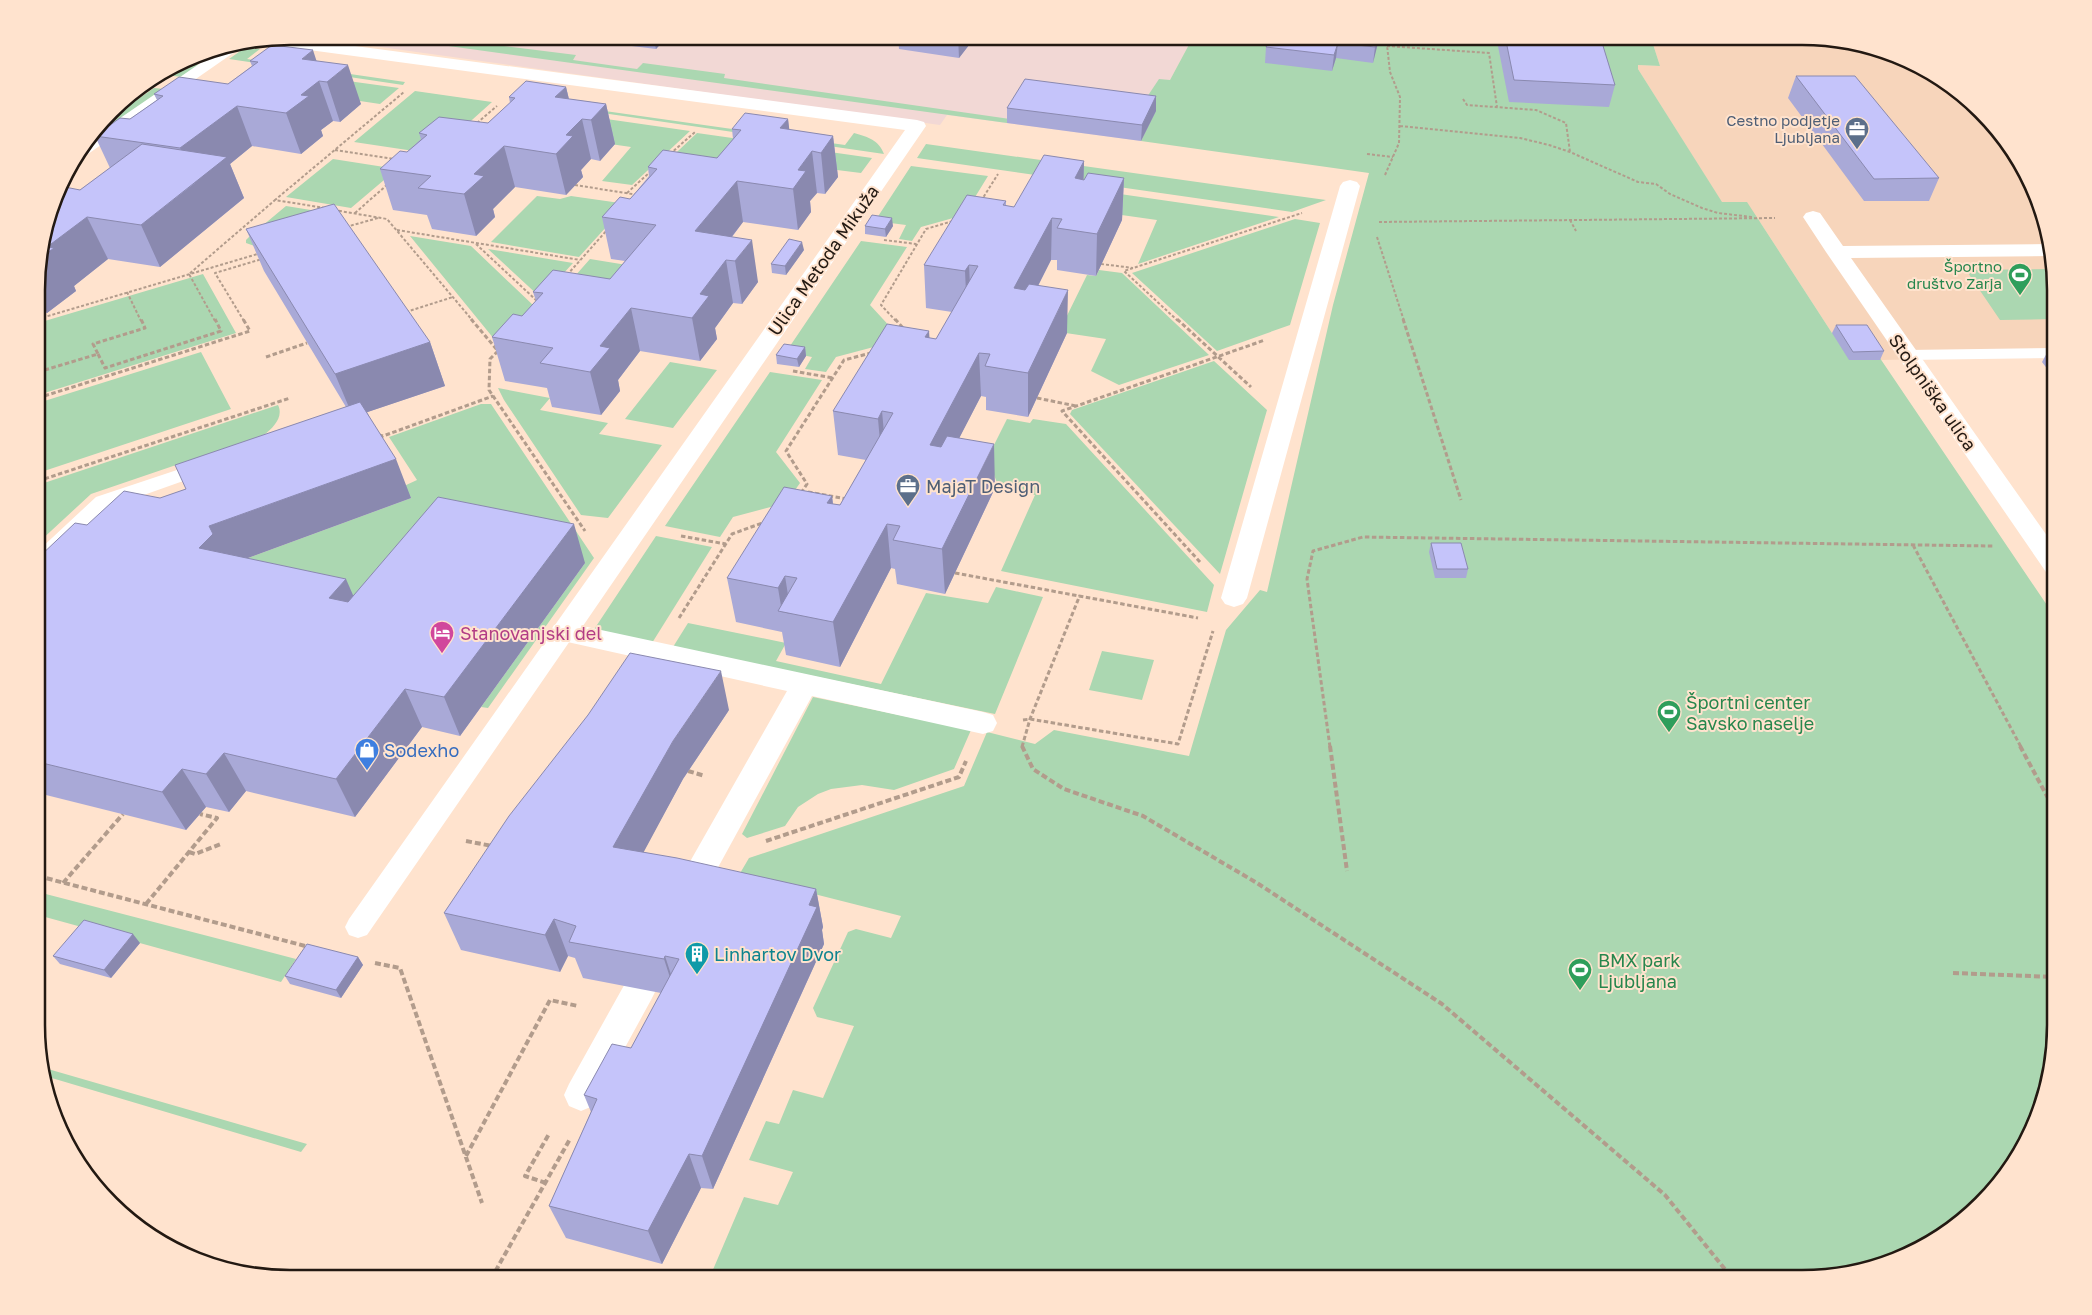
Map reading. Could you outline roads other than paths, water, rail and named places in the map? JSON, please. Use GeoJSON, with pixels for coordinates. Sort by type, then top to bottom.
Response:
{"type":"FeatureCollection","features":[{"type":"Feature","properties":{"kind":"street","name":"Ulica Metoda Mikuža"},"geometry":{"type":"LineString","coordinates":[[310,45],[917,126],[564,632]]}},
{"type":"Feature","properties":{"kind":"street"},"geometry":{"type":"LineString","coordinates":[[1234,598],[1348,193]]}},
{"type":"Feature","properties":{"kind":"street","name":"Stolpniška ulica"},"geometry":{"type":"LineString","coordinates":[[1813,217],[2047,555]]}},
{"type":"Feature","properties":{"kind":"street"},"geometry":{"type":"LineString","coordinates":[[1836,252],[2044,250]]}},
{"type":"Feature","properties":{"kind":"street"},"geometry":{"type":"LineString","coordinates":[[564,632],[983,723]]}},
{"type":"Feature","properties":{"kind":"street"},"geometry":{"type":"LineString","coordinates":[[687,895],[804,685]]}},
{"type":"Feature","properties":{"kind":"street"},"geometry":{"type":"LineString","coordinates":[[582,1095],[632,1003]]}},
{"type":"Feature","properties":{"kind":"lane"},"geometry":{"type":"LineString","coordinates":[[94,143],[221,55]]}},
{"type":"Feature","properties":{"kind":"lane"},"geometry":{"type":"LineString","coordinates":[[1907,355],[2047,353]]}},
{"type":"Feature","properties":{"kind":"lane"},"geometry":{"type":"LineString","coordinates":[[45,556],[103,502],[227,460]]}},
{"type":"Feature","properties":{"kind":"lane","name":"Ulica Metoda Mikuža"},"geometry":{"type":"LineString","coordinates":[[358,927],[564,632]]}},
{"type":"Feature","properties":{"kind":"place","name":"Cestno podjetje Ljubljana"},"geometry":{"type":"Point","coordinates":[1857,150]}},
{"type":"Feature","properties":{"kind":"place","name":"Športno društvo Zarja"},"geometry":{"type":"Point","coordinates":[2020,296]}},
{"type":"Feature","properties":{"kind":"place","name":"MajaT Design"},"geometry":{"type":"Point","coordinates":[908,507]}},
{"type":"Feature","properties":{"kind":"place","name":"Stanovanjski del"},"geometry":{"type":"Point","coordinates":[442,654]}},
{"type":"Feature","properties":{"kind":"place","name":"Športni center Savsko naselje"},"geometry":{"type":"Point","coordinates":[1669,733]}},
{"type":"Feature","properties":{"kind":"place","name":"Sodexho"},"geometry":{"type":"Point","coordinates":[367,771]}},
{"type":"Feature","properties":{"kind":"place","name":"Linhartov Dvor"},"geometry":{"type":"Point","coordinates":[697,975]}},
{"type":"Feature","properties":{"kind":"place","name":"BMX park Ljubljana"},"geometry":{"type":"Point","coordinates":[1580,991]}}]}
